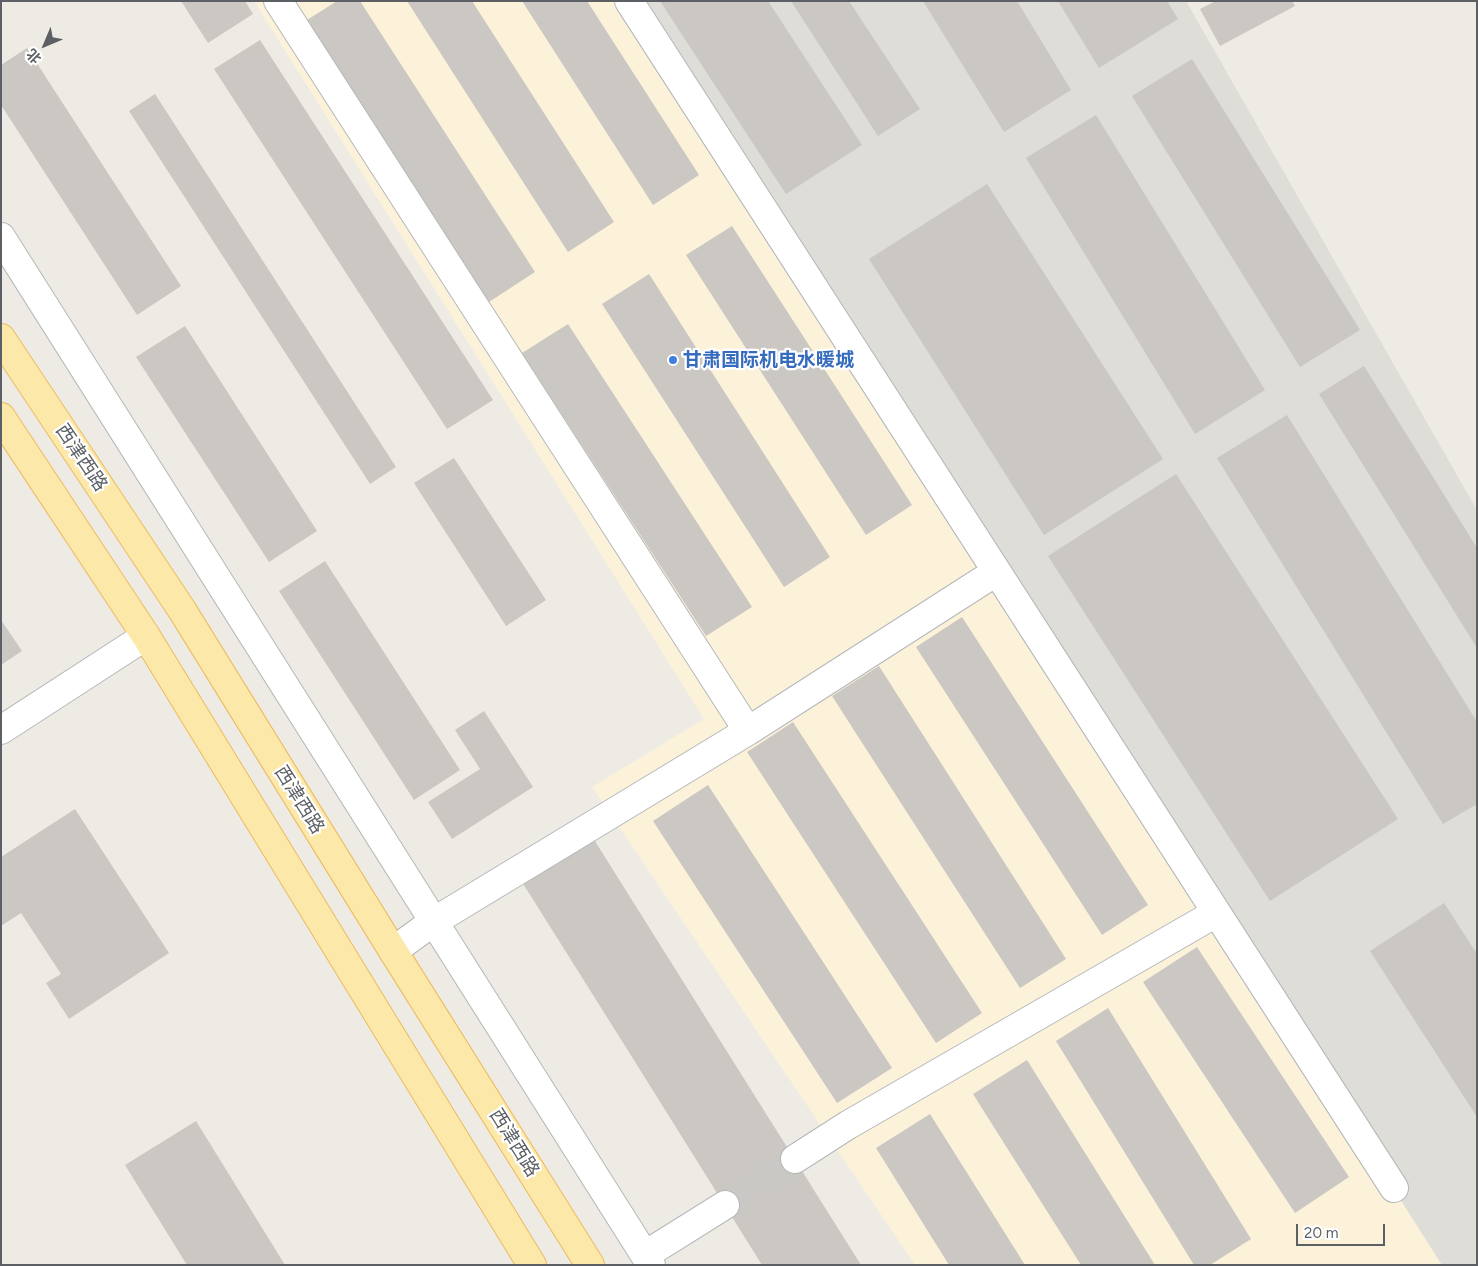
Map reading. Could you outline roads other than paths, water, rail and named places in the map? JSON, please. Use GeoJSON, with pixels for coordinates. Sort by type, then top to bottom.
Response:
{"type":"FeatureCollection","features":[{"type":"Feature","properties":{"kind":"main road","name":"西津西路"},"geometry":{"type":"LineString","coordinates":[[1,338],[182,610],[590,1265]]}},
{"type":"Feature","properties":{"kind":"main road"},"geometry":{"type":"LineString","coordinates":[[1,417],[146,636],[532,1265]]}},
{"type":"Feature","properties":{"kind":"street"},"geometry":{"type":"LineString","coordinates":[[278,1],[748,731]]}},
{"type":"Feature","properties":{"kind":"street"},"geometry":{"type":"LineString","coordinates":[[629,1],[1394,1188]]}},
{"type":"Feature","properties":{"kind":"street"},"geometry":{"type":"LineString","coordinates":[[1,237],[648,1260],[725,1204]]}},
{"type":"Feature","properties":{"kind":"street"},"geometry":{"type":"LineString","coordinates":[[393,951],[434,922],[748,731],[996,572]]}},
{"type":"Feature","properties":{"kind":"street"},"geometry":{"type":"LineString","coordinates":[[1,730],[146,636]]}},
{"type":"Feature","properties":{"kind":"street"},"geometry":{"type":"LineString","coordinates":[[795,1159],[848,1125],[1216,913]]}},
{"type":"Feature","properties":{"kind":"tunnel"},"geometry":{"type":"LineString","coordinates":[[725,1205],[795,1159]]}},
{"type":"Feature","properties":{"kind":"place","name":"甘肃国际机电水暖城"},"geometry":{"type":"Point","coordinates":[673,360]}}]}
